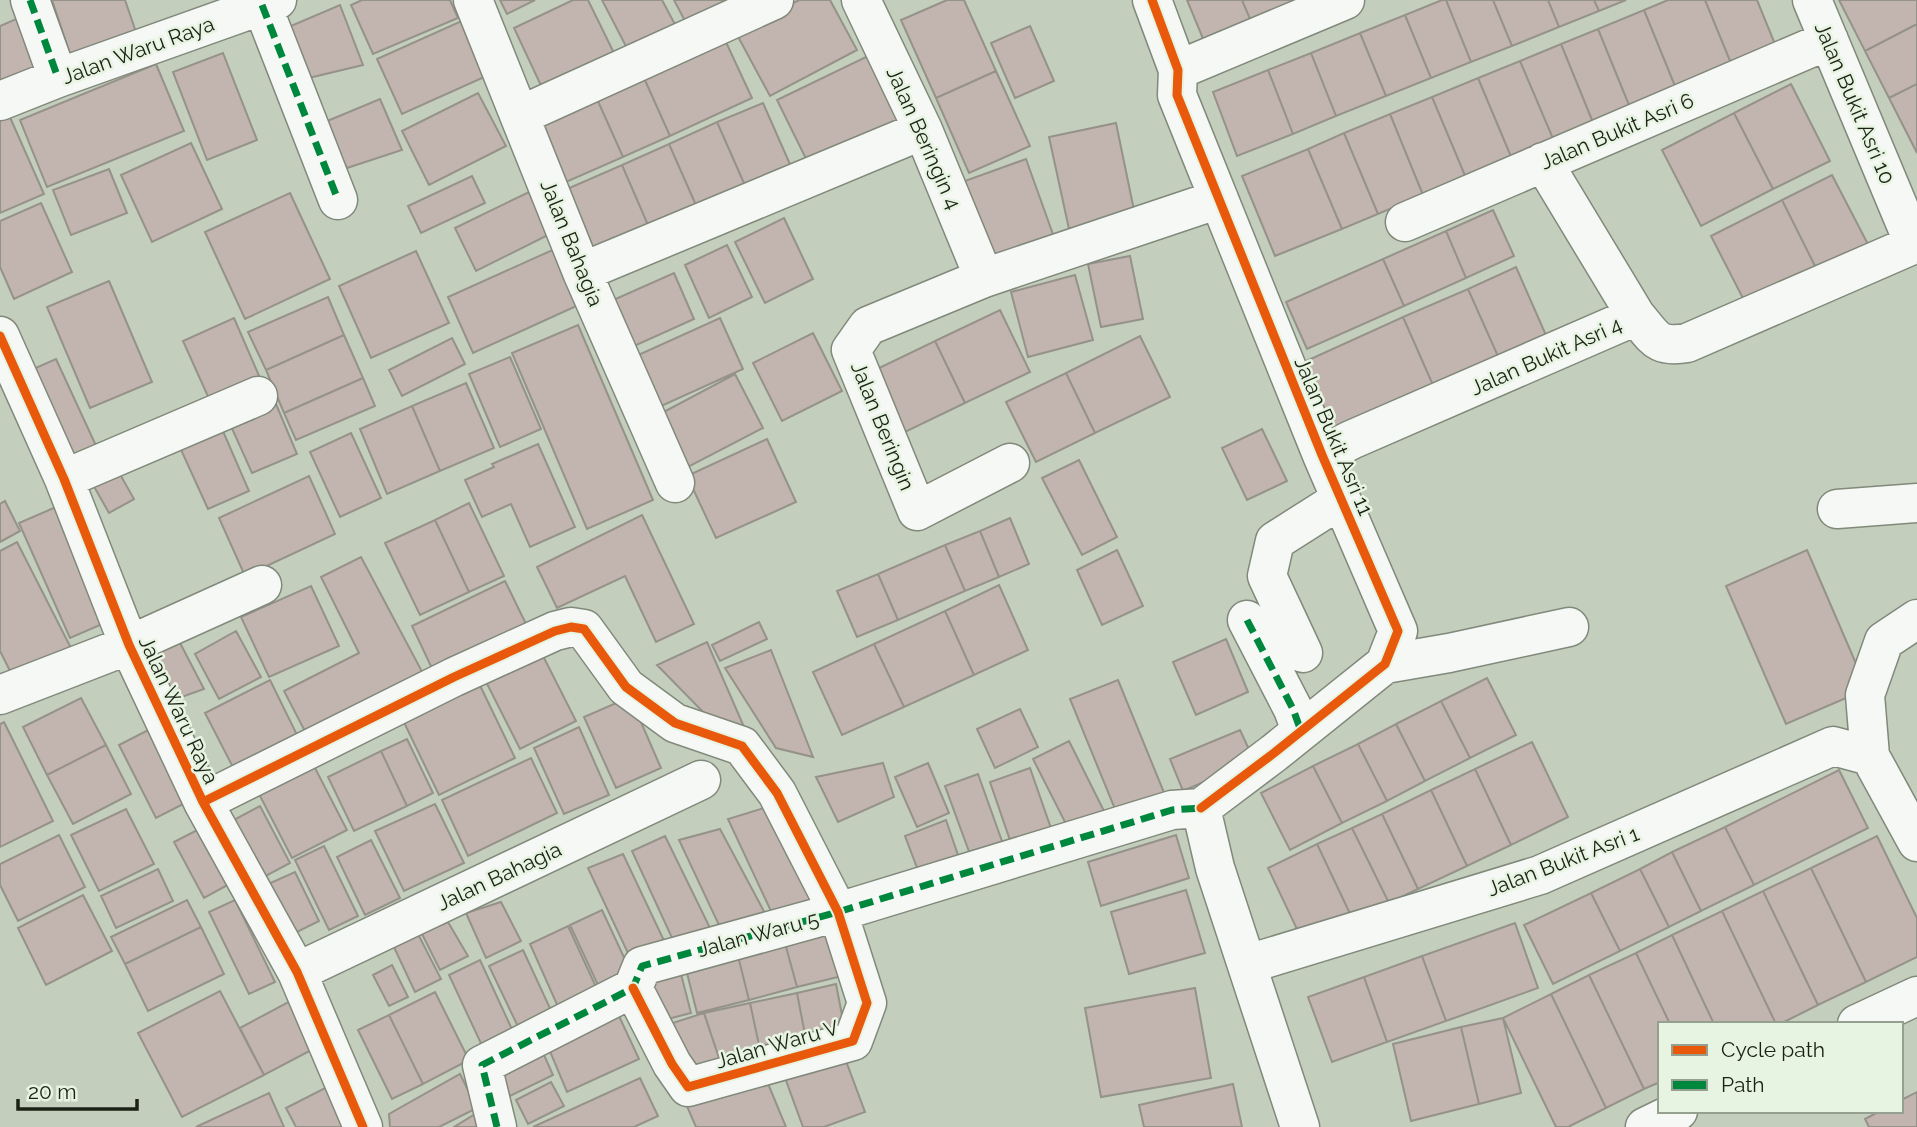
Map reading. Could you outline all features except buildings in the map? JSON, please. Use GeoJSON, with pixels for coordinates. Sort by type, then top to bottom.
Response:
{"type":"FeatureCollection","features":[{"type":"Feature","properties":{"kind":"street"},"geometry":{"type":"LineString","coordinates":[[30,0],[58,78]]}},
{"type":"Feature","properties":{"kind":"street","name":"Jalan Bahagia"},"geometry":{"type":"LineString","coordinates":[[473,0],[582,272],[675,483]]}},
{"type":"Feature","properties":{"kind":"street"},"geometry":{"type":"LineString","coordinates":[[521,115],[774,0]]}},
{"type":"Feature","properties":{"kind":"street","name":"Jalan Beringin 4"},"geometry":{"type":"LineString","coordinates":[[861,0],[923,130],[984,278]]}},
{"type":"Feature","properties":{"kind":"street","name":"Jalan Bukit Asri 11"},"geometry":{"type":"LineString","coordinates":[[1152,0],[1178,70],[1177,95],[1322,456],[1398,631],[1385,664],[1200,807]]}},
{"type":"Feature","properties":{"kind":"street"},"geometry":{"type":"LineString","coordinates":[[1178,70],[1345,0]]}},
{"type":"Feature","properties":{"kind":"street","name":"Jalan Bukit Asri 10"},"geometry":{"type":"LineString","coordinates":[[1812,0],[1915,244]]}},
{"type":"Feature","properties":{"kind":"street"},"geometry":{"type":"LineString","coordinates":[[269,3],[338,200]]}},
{"type":"Feature","properties":{"kind":"street","name":"Jalan Waru Raya"},"geometry":{"type":"LineString","coordinates":[[0,101],[269,3]]}},
{"type":"Feature","properties":{"kind":"street","name":"Jalan Bukit Asri 6"},"geometry":{"type":"LineString","coordinates":[[1405,222],[1829,40]]}},
{"type":"Feature","properties":{"kind":"street"},"geometry":{"type":"LineString","coordinates":[[582,272],[923,130]]}},
{"type":"Feature","properties":{"kind":"street"},"geometry":{"type":"LineString","coordinates":[[1543,162],[1636,316]]}},
{"type":"Feature","properties":{"kind":"street"},"geometry":{"type":"LineString","coordinates":[[984,278],[1219,199]]}},
{"type":"Feature","properties":{"kind":"street","name":"Jalan Bukit Asri 4"},"geometry":{"type":"LineString","coordinates":[[1322,456],[1351,440],[1636,316],[1655,339],[1668,346],[1687,343],[1915,244]]}},
{"type":"Feature","properties":{"kind":"street","name":"Jalan Beringin"},"geometry":{"type":"LineString","coordinates":[[984,278],[868,326],[851,350],[917,511],[1010,463]]}},
{"type":"Feature","properties":{"kind":"street","name":"Jalan Waru Raya"},"geometry":{"type":"LineString","coordinates":[[0,336],[64,479],[129,645],[203,802],[297,972],[363,1127]]}},
{"type":"Feature","properties":{"kind":"street"},"geometry":{"type":"LineString","coordinates":[[64,479],[258,396]]}},
{"type":"Feature","properties":{"kind":"street"},"geometry":{"type":"LineString","coordinates":[[1303,653],[1267,576],[1275,541],[1326,508],[1342,501]]}},
{"type":"Feature","properties":{"kind":"street"},"geometry":{"type":"LineString","coordinates":[[1838,509],[1917,503]]}},
{"type":"Feature","properties":{"kind":"street"},"geometry":{"type":"LineString","coordinates":[[0,695],[129,645],[262,585]]}},
{"type":"Feature","properties":{"kind":"street"},"geometry":{"type":"LineString","coordinates":[[1917,619],[1884,641],[1865,695],[1870,756],[1917,842]]}},
{"type":"Feature","properties":{"kind":"street"},"geometry":{"type":"LineString","coordinates":[[1247,620],[1293,709],[1301,731]]}},
{"type":"Feature","properties":{"kind":"street"},"geometry":{"type":"LineString","coordinates":[[203,802],[466,671],[555,631],[570,627],[584,629],[626,687],[675,723],[742,746],[777,793],[838,912]]}},
{"type":"Feature","properties":{"kind":"street"},"geometry":{"type":"LineString","coordinates":[[1385,664],[1569,627]]}},
{"type":"Feature","properties":{"kind":"street","name":"Jalan Bukit Asri 1"},"geometry":{"type":"LineString","coordinates":[[1248,964],[1540,875],[1833,746],[1870,756]]}},
{"type":"Feature","properties":{"kind":"street","name":"Jalan Bahagia"},"geometry":{"type":"LineString","coordinates":[[297,972],[701,780]]}},
{"type":"Feature","properties":{"kind":"street"},"geometry":{"type":"LineString","coordinates":[[1200,807],[1215,868],[1300,1127]]}},
{"type":"Feature","properties":{"kind":"street","name":"Jalan Waru 5"},"geometry":{"type":"LineString","coordinates":[[497,1127],[482,1065],[633,988],[642,966],[838,912],[1172,810],[1200,807]]}},
{"type":"Feature","properties":{"kind":"street","name":"Jalan Waru V"},"geometry":{"type":"LineString","coordinates":[[633,988],[672,1064],[688,1087],[853,1041],[867,1003],[838,912]]}},
{"type":"Feature","properties":{"kind":"street"},"geometry":{"type":"LineString","coordinates":[[1861,1022],[1917,996]]}},
{"type":"Feature","properties":{"kind":"street"},"geometry":{"type":"LineString","coordinates":[[1645,1127],[1674,1113]]}},
{"type":"Feature","properties":{"kind":"marked path"},"geometry":{"type":"LineString","coordinates":[[30,0],[58,78]]}},
{"type":"Feature","properties":{"kind":"marked path"},"geometry":{"type":"LineString","coordinates":[[262,5],[338,200]]}},
{"type":"Feature","properties":{"kind":"marked path"},"geometry":{"type":"LineString","coordinates":[[1247,620],[1293,709],[1301,731]]}},
{"type":"Feature","properties":{"kind":"marked path"},"geometry":{"type":"LineString","coordinates":[[497,1127],[482,1065],[633,988],[642,966],[838,912],[1172,810],[1201,808]]}},
{"type":"Feature","properties":{"kind":"cycle path"},"geometry":{"type":"LineString","coordinates":[[1152,0],[1178,70],[1177,95],[1322,455],[1398,631],[1385,664],[1201,808]]}},
{"type":"Feature","properties":{"kind":"cycle path"},"geometry":{"type":"LineString","coordinates":[[0,336],[64,479],[129,645],[203,802],[297,972],[363,1127]]}},
{"type":"Feature","properties":{"kind":"cycle path"},"geometry":{"type":"LineString","coordinates":[[203,802],[454,677],[555,631],[571,627],[584,629],[626,687],[675,723],[742,746],[777,793],[838,912],[867,1003],[853,1041],[688,1087],[672,1064],[633,988]]}}]}
